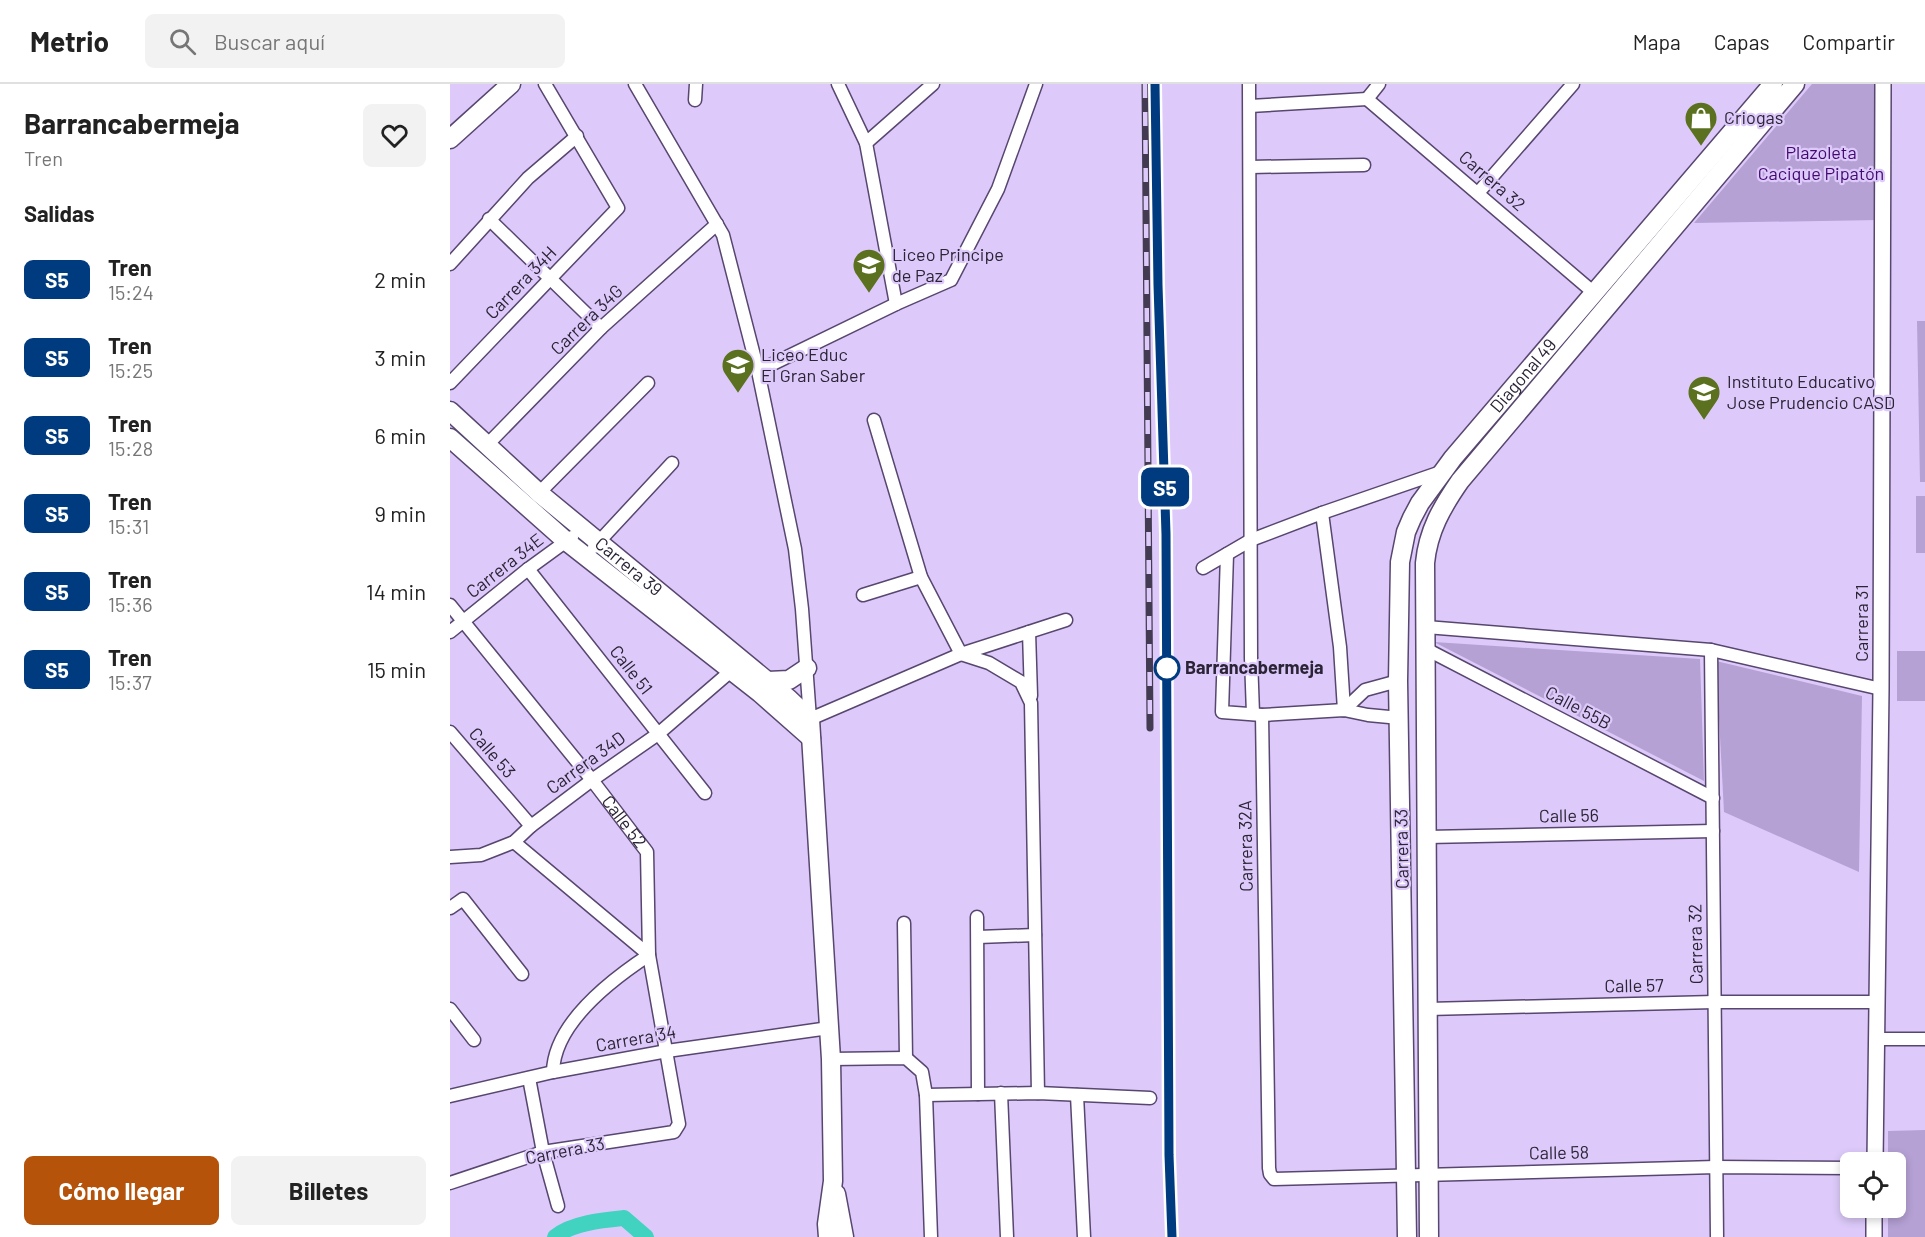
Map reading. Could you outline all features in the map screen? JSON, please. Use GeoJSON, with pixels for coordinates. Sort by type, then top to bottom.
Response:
{"type":"FeatureCollection","features":[{"type":"Feature","properties":{"kind":"main road"},"geometry":{"type":"LineString","coordinates":[[450,139],[511,84]]}},
{"type":"Feature","properties":{"kind":"main road","name":"Diagonal 49"},"geometry":{"type":"LineString","coordinates":[[1441,472],[1773,84]]}},
{"type":"Feature","properties":{"kind":"main road","name":"Diagonal 49"},"geometry":{"type":"LineString","coordinates":[[1445,502],[1460,481],[1795,84]]}},
{"type":"Feature","properties":{"kind":"main road","name":"Carrera 39"},"geometry":{"type":"LineString","coordinates":[[450,411],[538,492],[768,681],[810,719]]}},
{"type":"Feature","properties":{"kind":"main road","name":"Carrera 39"},"geometry":{"type":"LineString","coordinates":[[450,438],[566,541],[784,713],[811,738]]}},
{"type":"Feature","properties":{"kind":"main road","name":"Carrera 33"},"geometry":{"type":"LineString","coordinates":[[1407,1237],[1398,681],[1402,549],[1412,518],[1441,472]]}},
{"type":"Feature","properties":{"kind":"main road","name":"Carrera 33"},"geometry":{"type":"LineString","coordinates":[[1430,1237],[1426,550],[1430,534],[1445,502]]}},
{"type":"Feature","properties":{"kind":"main road"},"geometry":{"type":"LineString","coordinates":[[1399,644],[1414,650],[1426,649]]}},
{"type":"Feature","properties":{"kind":"main road"},"geometry":{"type":"LineString","coordinates":[[768,681],[789,680],[807,668]]}},
{"type":"Feature","properties":{"kind":"main road"},"geometry":{"type":"LineString","coordinates":[[1398,681],[1415,678],[1426,683]]}},
{"type":"Feature","properties":{"kind":"main road"},"geometry":{"type":"LineString","coordinates":[[810,719],[831,1059],[833,1181],[827,1224],[828,1237]]}},
{"type":"Feature","properties":{"kind":"main road"},"geometry":{"type":"LineString","coordinates":[[833,1181],[844,1237]]}},
{"type":"Feature","properties":{"kind":"street"},"geometry":{"type":"LineString","coordinates":[[450,264],[528,178],[577,136],[545,84]]}},
{"type":"Feature","properties":{"kind":"street"},"geometry":{"type":"LineString","coordinates":[[635,84],[723,235],[758,371],[795,549],[810,719],[961,654],[1066,620]]}},
{"type":"Feature","properties":{"kind":"street"},"geometry":{"type":"LineString","coordinates":[[695,100],[696,84]]}},
{"type":"Feature","properties":{"kind":"street"},"geometry":{"type":"LineString","coordinates":[[838,84],[866,143],[896,304]]}},
{"type":"Feature","properties":{"kind":"street"},"geometry":{"type":"LineString","coordinates":[[866,143],[933,84]]}},
{"type":"Feature","properties":{"kind":"street"},"geometry":{"type":"LineString","coordinates":[[758,371],[951,280],[998,189],[1036,84]]}},
{"type":"Feature","properties":{"kind":"street","name":"Carrera 32A"},"geometry":{"type":"LineString","coordinates":[[1249,84],[1251,658],[1258,714],[1270,1174]]}},
{"type":"Feature","properties":{"kind":"street"},"geometry":{"type":"LineString","coordinates":[[1250,106],[1367,99],[1379,84]]}},
{"type":"Feature","properties":{"kind":"street"},"geometry":{"type":"LineString","coordinates":[[1478,193],[1573,84]]}},
{"type":"Feature","properties":{"kind":"street","name":"Carrera 31"},"geometry":{"type":"LineString","coordinates":[[1875,1152],[1881,689],[1883,84]]}},
{"type":"Feature","properties":{"kind":"street","name":"Carrera 32"},"geometry":{"type":"LineString","coordinates":[[1367,99],[1593,292]]}},
{"type":"Feature","properties":{"kind":"street","name":"Carrera 34H"},"geometry":{"type":"LineString","coordinates":[[450,382],[618,208],[577,136]]}},
{"type":"Feature","properties":{"kind":"street"},"geometry":{"type":"LineString","coordinates":[[1251,167],[1364,165]]}},
{"type":"Feature","properties":{"kind":"street"},"geometry":{"type":"LineString","coordinates":[[489,219],[601,328]]}},
{"type":"Feature","properties":{"kind":"street","name":"Carrera 34G"},"geometry":{"type":"LineString","coordinates":[[486,446],[601,328],[717,224]]}},
{"type":"Feature","properties":{"kind":"street"},"geometry":{"type":"LineString","coordinates":[[538,492],[648,383]]}},
{"type":"Feature","properties":{"kind":"street"},"geometry":{"type":"LineString","coordinates":[[874,420],[921,577],[961,654],[989,663],[1021,682],[1031,703]]}},
{"type":"Feature","properties":{"kind":"street"},"geometry":{"type":"LineString","coordinates":[[585,556],[672,463]]}},
{"type":"Feature","properties":{"kind":"street"},"geometry":{"type":"LineString","coordinates":[[1203,568],[1251,540],[1441,472]]}},
{"type":"Feature","properties":{"kind":"street"},"geometry":{"type":"LineString","coordinates":[[1322,513],[1340,647],[1344,710]]}},
{"type":"Feature","properties":{"kind":"street","name":"Carrera 34E"},"geometry":{"type":"LineString","coordinates":[[450,632],[528,569],[583,529]]}},
{"type":"Feature","properties":{"kind":"street"},"geometry":{"type":"LineString","coordinates":[[1227,554],[1222,712],[1258,714],[1344,710],[1400,718]]}},
{"type":"Feature","properties":{"kind":"street","name":"Calle 51"},"geometry":{"type":"LineString","coordinates":[[528,569],[705,793]]}},
{"type":"Feature","properties":{"kind":"street"},"geometry":{"type":"LineString","coordinates":[[863,595],[921,577]]}},
{"type":"Feature","properties":{"kind":"street","name":"Calle 52"},"geometry":{"type":"LineString","coordinates":[[450,605],[592,780],[647,852],[649,955],[679,1124]]}},
{"type":"Feature","properties":{"kind":"street"},"geometry":{"type":"LineString","coordinates":[[1426,627],[1711,650],[1881,689]]}},
{"type":"Feature","properties":{"kind":"street"},"geometry":{"type":"LineString","coordinates":[[1029,632],[1038,1093]]}},
{"type":"Feature","properties":{"kind":"street","name":"Calle 55B"},"geometry":{"type":"LineString","coordinates":[[1426,649],[1713,798]]}},
{"type":"Feature","properties":{"kind":"street","name":"Carrera 32"},"geometry":{"type":"LineString","coordinates":[[1711,650],[1717,1237]]}},
{"type":"Feature","properties":{"kind":"street","name":"Carrera 34D"},"geometry":{"type":"LineString","coordinates":[[450,857],[481,855],[514,842],[531,826],[592,780],[658,734],[731,671]]}},
{"type":"Feature","properties":{"kind":"street"},"geometry":{"type":"LineString","coordinates":[[1344,710],[1365,690],[1398,681]]}},
{"type":"Feature","properties":{"kind":"street","name":"Calle 53"},"geometry":{"type":"LineString","coordinates":[[450,732],[531,826]]}},
{"type":"Feature","properties":{"kind":"street","name":"Calle 56"},"geometry":{"type":"LineString","coordinates":[[1427,837],[1713,831]]}},
{"type":"Feature","properties":{"kind":"street"},"geometry":{"type":"LineString","coordinates":[[514,842],[649,955],[603,989],[580,1013],[556,1050],[553,1072]]}},
{"type":"Feature","properties":{"kind":"street"},"geometry":{"type":"LineString","coordinates":[[450,908],[463,899],[522,974]]}},
{"type":"Feature","properties":{"kind":"street"},"geometry":{"type":"LineString","coordinates":[[977,917],[978,1094]]}},
{"type":"Feature","properties":{"kind":"street"},"geometry":{"type":"LineString","coordinates":[[904,923],[906,1058]]}},
{"type":"Feature","properties":{"kind":"street"},"geometry":{"type":"LineString","coordinates":[[978,937],[1035,935]]}},
{"type":"Feature","properties":{"kind":"street","name":"Calle 57"},"geometry":{"type":"LineString","coordinates":[[1428,1009],[1714,1002],[1876,1002]]}},
{"type":"Feature","properties":{"kind":"street"},"geometry":{"type":"LineString","coordinates":[[450,1009],[474,1040]]}},
{"type":"Feature","properties":{"kind":"street","name":"Carrera 34"},"geometry":{"type":"LineString","coordinates":[[450,1096],[553,1072],[667,1051],[829,1028]]}},
{"type":"Feature","properties":{"kind":"street"},"geometry":{"type":"LineString","coordinates":[[1876,1039],[1925,1039]]}},
{"type":"Feature","properties":{"kind":"street"},"geometry":{"type":"LineString","coordinates":[[831,1059],[906,1058],[922,1072],[926,1095],[931,1237]]}},
{"type":"Feature","properties":{"kind":"street"},"geometry":{"type":"LineString","coordinates":[[529,1078],[543,1152],[558,1206]]}},
{"type":"Feature","properties":{"kind":"street"},"geometry":{"type":"LineString","coordinates":[[1001,1093],[1007,1237]]}},
{"type":"Feature","properties":{"kind":"street"},"geometry":{"type":"LineString","coordinates":[[926,1095],[1038,1093],[1150,1098]]}},
{"type":"Feature","properties":{"kind":"street"},"geometry":{"type":"LineString","coordinates":[[1077,1095],[1084,1237]]}},
{"type":"Feature","properties":{"kind":"street","name":"Carrera 33"},"geometry":{"type":"LineString","coordinates":[[450,1183],[543,1152],[674,1132],[679,1124]]}},
{"type":"Feature","properties":{"kind":"street","name":"Calle 58"},"geometry":{"type":"LineString","coordinates":[[1270,1174],[1274,1179],[1716,1167],[1840,1168]]}},
{"type":"Feature","properties":{"kind":"street"},"geometry":{"type":"LineString","coordinates":[[1874,1218],[1874,1237]]}},
{"type":"Feature","properties":{"kind":"green space","name":"Plazoleta Cacique Pipatón"},"geometry":{"type":"Polygon","coordinates":[[[1812,84],[1880,84],[1878,220],[1694,223],[1812,84]]]}},
{"type":"Feature","properties":{"kind":"green space"},"geometry":{"type":"Polygon","coordinates":[[[1917,321],[1925,321],[1925,482],[1920,482],[1917,321]]]}},
{"type":"Feature","properties":{"kind":"green space"},"geometry":{"type":"Polygon","coordinates":[[[1916,496],[1925,496],[1925,553],[1916,553],[1916,496]]]}},
{"type":"Feature","properties":{"kind":"green space"},"geometry":{"type":"Polygon","coordinates":[[[1434,642],[1700,659],[1704,781],[1434,642]]]}},
{"type":"Feature","properties":{"kind":"green space"},"geometry":{"type":"Polygon","coordinates":[[[1897,651],[1925,651],[1925,701],[1897,701],[1897,651]]]}},
{"type":"Feature","properties":{"kind":"green space"},"geometry":{"type":"Polygon","coordinates":[[[1716,661],[1862,696],[1859,872],[1724,812],[1716,661]]]}},
{"type":"Feature","properties":{"kind":"green space"},"geometry":{"type":"Polygon","coordinates":[[[1925,1130],[1925,1237],[1888,1237],[1888,1218],[1906,1218],[1906,1152],[1888,1152],[1888,1131],[1925,1130]]]}},
{"type":"Feature","properties":{"kind":"waterway"},"geometry":{"type":"LineString","coordinates":[[555,1237],[579,1225],[624,1218],[646,1237]]}},
{"type":"Feature","properties":{"kind":"railway"},"geometry":{"type":"LineString","coordinates":[[1145,84],[1150,728]]}},
{"type":"Feature","properties":{"kind":"railway"},"geometry":{"type":"LineString","coordinates":[[1155,84],[1165,513],[1169,1155],[1173,1237]]}},
{"type":"Feature","properties":{"kind":"train","name":"S5"},"geometry":{"type":"LineString","coordinates":[[1155,84],[1165,513],[1169,1155],[1172,1237]]}},
{"type":"Feature","properties":{"kind":"place","name":"Criogas"},"geometry":{"type":"Point","coordinates":[1701,147]}},
{"type":"Feature","properties":{"kind":"place","name":"Liceo Principe de Paz"},"geometry":{"type":"Point","coordinates":[869,294]}},
{"type":"Feature","properties":{"kind":"place","name":"Liceo Educ El Gran Saber"},"geometry":{"type":"Point","coordinates":[738,394]}},
{"type":"Feature","properties":{"kind":"place","name":"Instituto Educativo Jose Prudencio CASD"},"geometry":{"type":"Point","coordinates":[1704,421]}},
{"type":"Feature","properties":{"kind":"place","name":"Barrancabermeja"},"geometry":{"type":"Point","coordinates":[1167,668]}}]}
